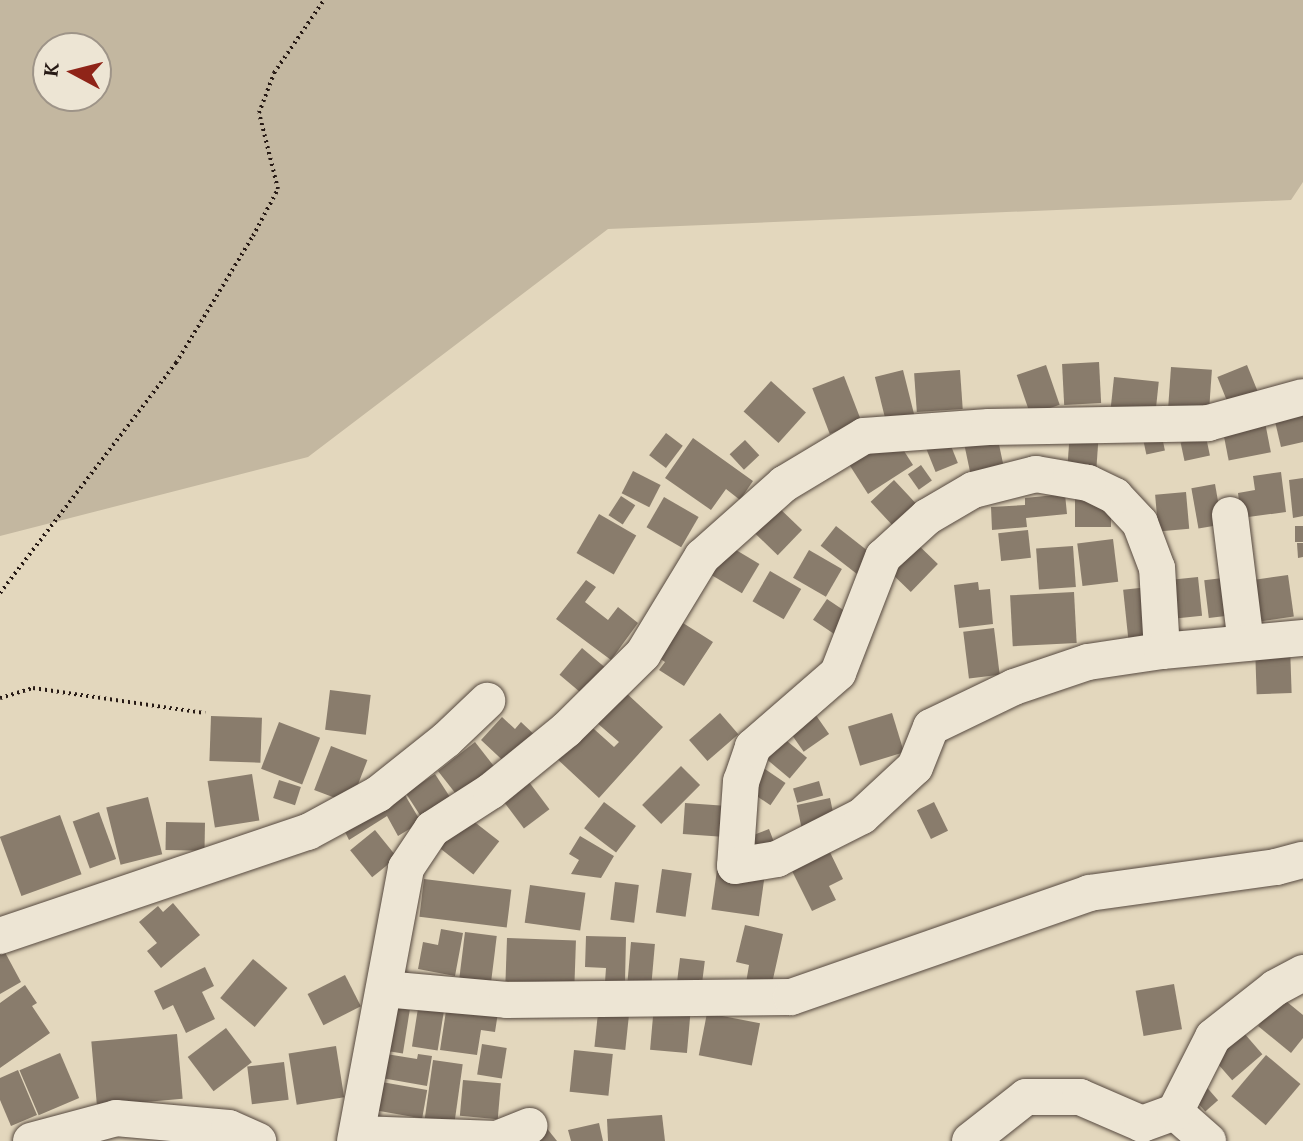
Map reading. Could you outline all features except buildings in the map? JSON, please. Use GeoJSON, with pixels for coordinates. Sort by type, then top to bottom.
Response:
{"type":"FeatureCollection","features":[{"type":"Feature","properties":{"kind":"street"},"geometry":{"type":"LineString","coordinates":[[530,1126],[497,1139],[356,1137],[406,868],[432,829],[491,791],[566,730],[643,654],[702,557],[784,484],[864,436],[989,427],[1208,423],[1303,397]]}},
{"type":"Feature","properties":{"kind":"street"},"geometry":{"type":"LineString","coordinates":[[1162,651],[1157,568],[1140,523],[1115,496],[1088,483],[1036,474],[973,490],[927,517],[883,557],[838,673],[753,747],[741,781],[735,866],[777,859],[862,816],[915,767],[931,727],[1014,687],[1088,662],[1162,651],[1303,638]]}},
{"type":"Feature","properties":{"kind":"street"},"geometry":{"type":"LineString","coordinates":[[1230,515],[1246,643]]}},
{"type":"Feature","properties":{"kind":"street"},"geometry":{"type":"LineString","coordinates":[[0,936],[308,832],[378,794],[446,740],[487,701]]}},
{"type":"Feature","properties":{"kind":"street"},"geometry":{"type":"LineString","coordinates":[[384,989],[507,1000],[791,997],[1089,893],[1276,867],[1303,860]]}},
{"type":"Feature","properties":{"kind":"street"},"geometry":{"type":"LineString","coordinates":[[1157,1126],[1213,1037],[1275,988],[1303,973]]}},
{"type":"Feature","properties":{"kind":"street"},"geometry":{"type":"LineString","coordinates":[[970,1141],[1026,1097],[1080,1097],[1208,1141]]}},
{"type":"Feature","properties":{"kind":"street"},"geometry":{"type":"LineString","coordinates":[[31,1141],[116,1118],[229,1128],[258,1141]]}},
{"type":"Feature","properties":{"kind":"path"},"geometry":{"type":"LineString","coordinates":[[0,593],[176,363],[253,236],[278,189],[259,113],[274,73],[324,0]]}},
{"type":"Feature","properties":{"kind":"path"},"geometry":{"type":"LineString","coordinates":[[0,698],[33,688],[205,713]]}},
{"type":"Feature","properties":{"kind":"shaded area"},"geometry":{"type":"Polygon","coordinates":[[[0,0],[1303,0],[1303,182],[1291,200],[608,229],[308,457],[0,536],[0,0]]]}}]}
